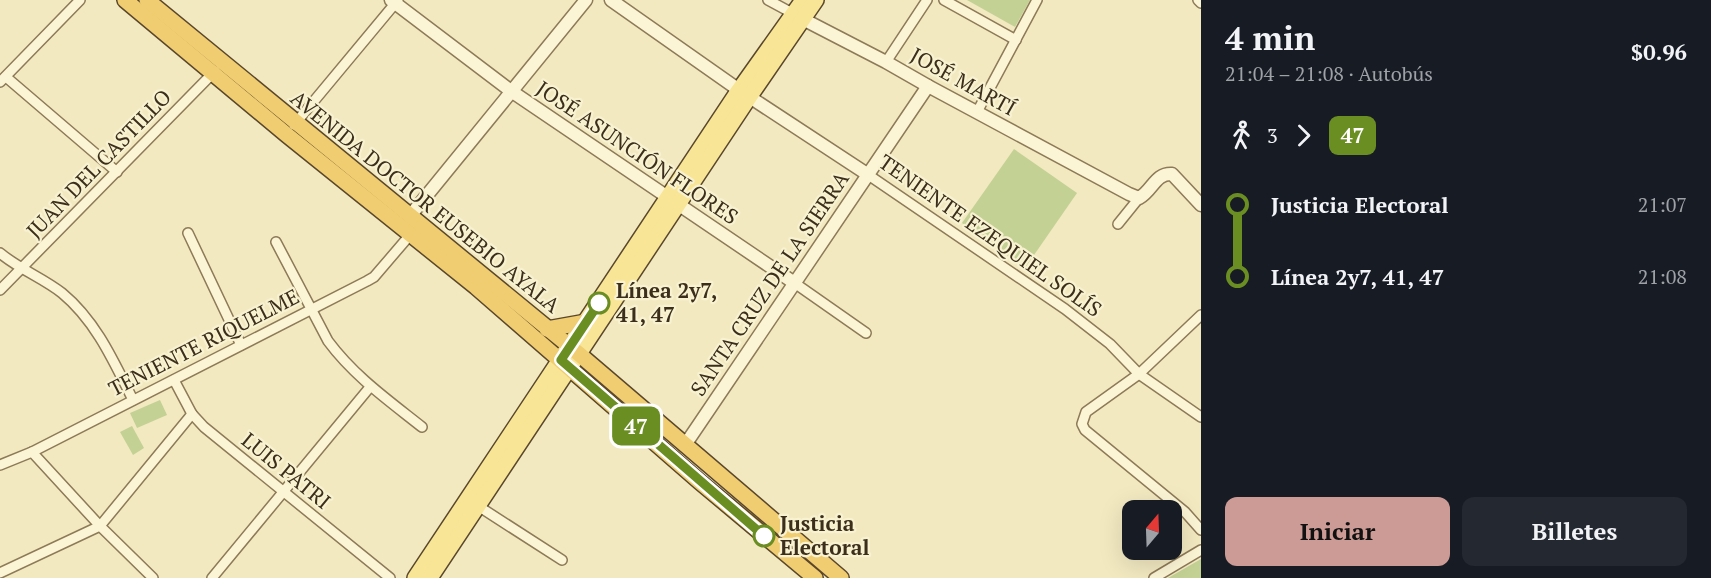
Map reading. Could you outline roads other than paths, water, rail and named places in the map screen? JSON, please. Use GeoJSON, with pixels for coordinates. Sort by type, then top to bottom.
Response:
{"type":"FeatureCollection","features":[{"type":"Feature","properties":{"kind":"highway","name":"AVENIDA DOCTOR EUSEBIO AYALA"},"geometry":{"type":"LineString","coordinates":[[125,0],[218,68],[292,129],[410,235],[685,445],[841,578]]}},
{"type":"Feature","properties":{"kind":"highway","name":"AVENIDA DOCTOR EUSEBIO AYALA"},"geometry":{"type":"LineString","coordinates":[[147,0],[218,68]]}},
{"type":"Feature","properties":{"kind":"highway","name":"AVENIDA DOCTOR EUSEBIO AYALA"},"geometry":{"type":"LineString","coordinates":[[292,129],[410,216],[547,329],[570,357],[780,550],[814,578]]}},
{"type":"Feature","properties":{"kind":"highway"},"geometry":{"type":"LineString","coordinates":[[547,329],[586,322]]}},
{"type":"Feature","properties":{"kind":"highway"},"geometry":{"type":"LineString","coordinates":[[780,550],[793,537]]}},
{"type":"Feature","properties":{"kind":"main road"},"geometry":{"type":"LineString","coordinates":[[798,17],[803,0]]}},
{"type":"Feature","properties":{"kind":"main road"},"geometry":{"type":"LineString","coordinates":[[415,578],[473,502],[744,93],[798,17],[816,0]]}},
{"type":"Feature","properties":{"kind":"main road"},"geometry":{"type":"LineString","coordinates":[[570,357],[586,322],[673,202]]}},
{"type":"Feature","properties":{"kind":"main road"},"geometry":{"type":"LineString","coordinates":[[430,578],[473,502]]}},
{"type":"Feature","properties":{"kind":"street"},"geometry":{"type":"LineString","coordinates":[[80,0],[3,79],[117,172]]}},
{"type":"Feature","properties":{"kind":"street"},"geometry":{"type":"LineString","coordinates":[[410,216],[586,0]]}},
{"type":"Feature","properties":{"kind":"street","name":"TENIENTE EZEQUIEL SOLÍS"},"geometry":{"type":"LineString","coordinates":[[611,0],[744,93],[1065,309],[1110,344],[1139,374],[1201,417]]}},
{"type":"Feature","properties":{"kind":"street","name":"JOSÉ MARTÍ"},"geometry":{"type":"LineString","coordinates":[[768,0],[1138,198]]}},
{"type":"Feature","properties":{"kind":"street"},"geometry":{"type":"LineString","coordinates":[[886,62],[927,0]]}},
{"type":"Feature","properties":{"kind":"street"},"geometry":{"type":"LineString","coordinates":[[944,0],[1016,40]]}},
{"type":"Feature","properties":{"kind":"street"},"geometry":{"type":"LineString","coordinates":[[977,112],[1036,0]]}},
{"type":"Feature","properties":{"kind":"street"},"geometry":{"type":"LineString","coordinates":[[292,129],[395,1]]}},
{"type":"Feature","properties":{"kind":"street","name":"JOSÉ ASUNCIÓN FLORES"},"geometry":{"type":"LineString","coordinates":[[395,1],[511,91],[866,333]]}},
{"type":"Feature","properties":{"kind":"street","name":"JUAN DEL CASTILLO"},"geometry":{"type":"LineString","coordinates":[[0,290],[218,68]]}},
{"type":"Feature","properties":{"kind":"street","name":"SANTA CRUZ DE LA SIERRA"},"geometry":{"type":"LineString","coordinates":[[685,445],[928,86]]}},
{"type":"Feature","properties":{"kind":"street"},"geometry":{"type":"LineString","coordinates":[[1118,224],[1138,198],[1147,193],[1159,176],[1165,174],[1172,174],[1201,205]]}},
{"type":"Feature","properties":{"kind":"street"},"geometry":{"type":"LineString","coordinates":[[188,233],[242,345]]}},
{"type":"Feature","properties":{"kind":"street","name":"TENIENTE RIQUELME"},"geometry":{"type":"LineString","coordinates":[[0,465],[32,452],[374,277],[410,235]]}},
{"type":"Feature","properties":{"kind":"street"},"geometry":{"type":"LineString","coordinates":[[276,242],[327,341],[370,387],[422,427]]}},
{"type":"Feature","properties":{"kind":"street"},"geometry":{"type":"LineString","coordinates":[[0,253],[21,269],[62,293],[89,321],[112,358],[133,400]]}},
{"type":"Feature","properties":{"kind":"street"},"geometry":{"type":"LineString","coordinates":[[1201,315],[1139,374],[1090,409],[1083,417],[1082,424],[1085,430],[1185,512],[1201,530]]}},
{"type":"Feature","properties":{"kind":"street","name":"LUIS PATRI"},"geometry":{"type":"LineString","coordinates":[[174,380],[192,414],[204,427],[390,578]]}},
{"type":"Feature","properties":{"kind":"street"},"geometry":{"type":"LineString","coordinates":[[212,578],[370,387]]}},
{"type":"Feature","properties":{"kind":"street"},"geometry":{"type":"LineString","coordinates":[[0,573],[100,526],[192,414]]}},
{"type":"Feature","properties":{"kind":"street"},"geometry":{"type":"LineString","coordinates":[[32,452],[100,526],[153,578]]}},
{"type":"Feature","properties":{"kind":"street"},"geometry":{"type":"LineString","coordinates":[[473,502],[561,560]]}},
{"type":"Feature","properties":{"kind":"street"},"geometry":{"type":"LineString","coordinates":[[1154,578],[1201,550]]}},
{"type":"Feature","properties":{"kind":"place","name":"Línea 2y7, 41, 47"},"geometry":{"type":"Point","coordinates":[599,303]}},
{"type":"Feature","properties":{"kind":"place","name":"Justicia Electoral"},"geometry":{"type":"Point","coordinates":[764,536]}}]}
